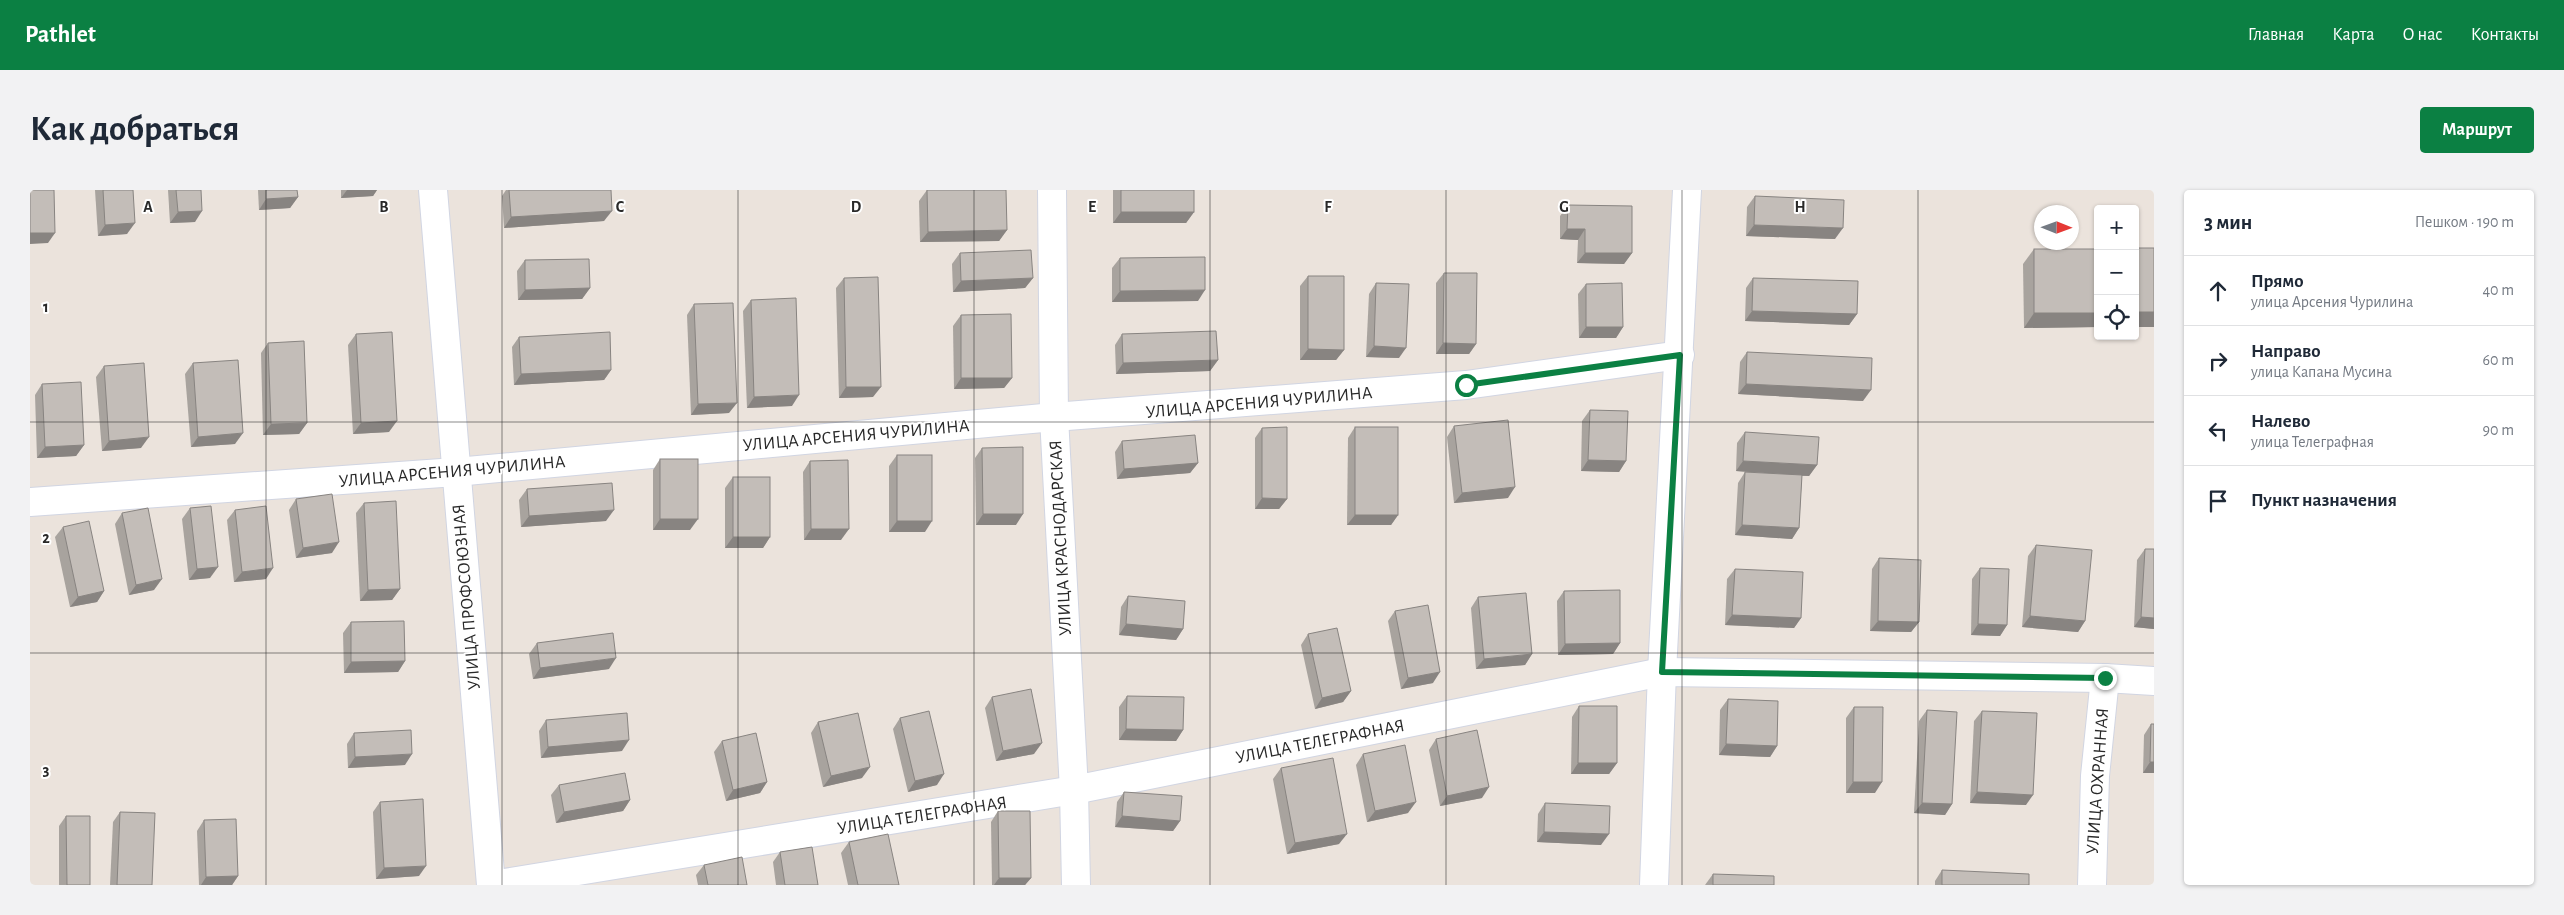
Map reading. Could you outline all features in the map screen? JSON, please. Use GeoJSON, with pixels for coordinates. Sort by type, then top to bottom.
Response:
{"type":"FeatureCollection","features":[{"type":"Feature","properties":{"kind":"street","name":"УЛИЦА ПРОФСОЮЗНАЯ"},"geometry":{"type":"LineString","coordinates":[[432,190],[492,885]]}},
{"type":"Feature","properties":{"kind":"street","name":"УЛИЦА КРАСНОДАРСКАЯ"},"geometry":{"type":"LineString","coordinates":[[1052,190],[1054,417],[1074,790],[1076,885]]}},
{"type":"Feature","properties":{"kind":"street"},"geometry":{"type":"LineString","coordinates":[[1654,885],[1662,672],[1680,355],[1687,190]]}},
{"type":"Feature","properties":{"kind":"street","name":"УЛИЦА АРСЕНИЯ ЧУРИЛИНА"},"geometry":{"type":"LineString","coordinates":[[30,502],[456,472],[1054,417],[1466,385],[1680,355]]}},
{"type":"Feature","properties":{"kind":"street","name":"УЛИЦА ТЕЛЕГРАФНАЯ"},"geometry":{"type":"LineString","coordinates":[[492,885],[1074,790],[1662,672],[2105,678],[2154,681]]}},
{"type":"Feature","properties":{"kind":"street","name":"УЛИЦА ОХРАННАЯ"},"geometry":{"type":"LineString","coordinates":[[2092,885],[2095,776],[2105,678]]}},
{"type":"Feature","properties":{"kind":"building"},"geometry":{"type":"Polygon","coordinates":[[[30,190],[54,190],[55,233],[30,233],[30,190]]]}},
{"type":"Feature","properties":{"kind":"building"},"geometry":{"type":"Polygon","coordinates":[[[103,190],[133,190],[135,223],[105,225],[103,190]]]}},
{"type":"Feature","properties":{"kind":"building"},"geometry":{"type":"Polygon","coordinates":[[[176,190],[201,190],[202,211],[178,212],[176,190]]]}},
{"type":"Feature","properties":{"kind":"building"},"geometry":{"type":"Polygon","coordinates":[[[266,190],[297,190],[298,197],[266,199],[266,190]]]}},
{"type":"Feature","properties":{"kind":"building"},"geometry":{"type":"Polygon","coordinates":[[[509,190],[611,190],[612,211],[511,217],[509,190]]]}},
{"type":"Feature","properties":{"kind":"building"},"geometry":{"type":"Polygon","coordinates":[[[927,190],[1006,190],[1007,230],[928,232],[927,190]]]}},
{"type":"Feature","properties":{"kind":"building"},"geometry":{"type":"Polygon","coordinates":[[[1121,190],[1194,190],[1194,212],[1121,212],[1121,190]]]}},
{"type":"Feature","properties":{"kind":"building"},"geometry":{"type":"Polygon","coordinates":[[[1755,196],[1844,200],[1843,228],[1754,225],[1755,196]]]}},
{"type":"Feature","properties":{"kind":"building"},"geometry":{"type":"Polygon","coordinates":[[[1568,205],[1632,206],[1632,253],[1585,253],[1585,229],[1567,229],[1568,205]]]}},
{"type":"Feature","properties":{"kind":"building"},"geometry":{"type":"Polygon","coordinates":[[[2139,248],[2154,248],[2154,312],[2139,312],[2139,248]]]}},
{"type":"Feature","properties":{"kind":"building"},"geometry":{"type":"Polygon","coordinates":[[[2094,249],[2094,313],[2034,313],[2034,250],[2094,249]]]}},
{"type":"Feature","properties":{"kind":"building"},"geometry":{"type":"Polygon","coordinates":[[[1031,250],[1033,278],[961,281],[960,253],[1031,250]]]}},
{"type":"Feature","properties":{"kind":"building"},"geometry":{"type":"Polygon","coordinates":[[[1205,257],[1205,290],[1120,291],[1120,258],[1205,257]]]}},
{"type":"Feature","properties":{"kind":"building"},"geometry":{"type":"Polygon","coordinates":[[[589,259],[590,288],[525,290],[525,260],[589,259]]]}},
{"type":"Feature","properties":{"kind":"building"},"geometry":{"type":"Polygon","coordinates":[[[1444,273],[1477,273],[1476,344],[1443,343],[1444,273]]]}},
{"type":"Feature","properties":{"kind":"building"},"geometry":{"type":"Polygon","coordinates":[[[1308,276],[1344,276],[1344,350],[1308,349],[1308,276]]]}},
{"type":"Feature","properties":{"kind":"building"},"geometry":{"type":"Polygon","coordinates":[[[878,277],[881,387],[846,387],[844,278],[878,277]]]}},
{"type":"Feature","properties":{"kind":"building"},"geometry":{"type":"Polygon","coordinates":[[[1753,278],[1858,281],[1857,314],[1752,311],[1753,278]]]}},
{"type":"Feature","properties":{"kind":"building"},"geometry":{"type":"Polygon","coordinates":[[[1376,283],[1409,284],[1406,348],[1374,346],[1376,283]]]}},
{"type":"Feature","properties":{"kind":"building"},"geometry":{"type":"Polygon","coordinates":[[[1622,283],[1623,327],[1586,327],[1586,284],[1622,283]]]}},
{"type":"Feature","properties":{"kind":"building"},"geometry":{"type":"Polygon","coordinates":[[[796,298],[799,395],[754,397],[751,300],[796,298]]]}},
{"type":"Feature","properties":{"kind":"building"},"geometry":{"type":"Polygon","coordinates":[[[733,303],[737,403],[698,404],[694,304],[733,303]]]}},
{"type":"Feature","properties":{"kind":"building"},"geometry":{"type":"Polygon","coordinates":[[[1011,314],[1012,378],[961,378],[961,315],[1011,314]]]}},
{"type":"Feature","properties":{"kind":"building"},"geometry":{"type":"Polygon","coordinates":[[[1216,331],[1218,360],[1123,363],[1122,334],[1216,331]]]}},
{"type":"Feature","properties":{"kind":"building"},"geometry":{"type":"Polygon","coordinates":[[[392,332],[397,421],[361,423],[356,334],[392,332]]]}},
{"type":"Feature","properties":{"kind":"building"},"geometry":{"type":"Polygon","coordinates":[[[610,332],[611,370],[521,374],[519,337],[610,332]]]}},
{"type":"Feature","properties":{"kind":"building"},"geometry":{"type":"Polygon","coordinates":[[[304,341],[307,423],[271,424],[268,343],[304,341]]]}},
{"type":"Feature","properties":{"kind":"building"},"geometry":{"type":"Polygon","coordinates":[[[1747,352],[1872,358],[1871,390],[1746,384],[1747,352]]]}},
{"type":"Feature","properties":{"kind":"building"},"geometry":{"type":"Polygon","coordinates":[[[238,360],[243,433],[198,437],[193,363],[238,360]]]}},
{"type":"Feature","properties":{"kind":"building"},"geometry":{"type":"Polygon","coordinates":[[[144,363],[149,437],[109,441],[104,366],[144,363]]]}},
{"type":"Feature","properties":{"kind":"building"},"geometry":{"type":"Polygon","coordinates":[[[81,382],[84,445],[45,447],[42,384],[81,382]]]}},
{"type":"Feature","properties":{"kind":"building"},"geometry":{"type":"Polygon","coordinates":[[[1590,410],[1628,411],[1626,461],[1588,460],[1590,410]]]}},
{"type":"Feature","properties":{"kind":"building"},"geometry":{"type":"Polygon","coordinates":[[[1508,420],[1515,487],[1462,493],[1454,426],[1508,420]]]}},
{"type":"Feature","properties":{"kind":"building"},"geometry":{"type":"Polygon","coordinates":[[[1287,427],[1287,499],[1262,498],[1262,428],[1287,427]]]}},
{"type":"Feature","properties":{"kind":"building"},"geometry":{"type":"Polygon","coordinates":[[[1355,427],[1398,427],[1398,515],[1355,515],[1355,427]]]}},
{"type":"Feature","properties":{"kind":"building"},"geometry":{"type":"Polygon","coordinates":[[[1745,432],[1819,437],[1817,465],[1743,461],[1745,432]]]}},
{"type":"Feature","properties":{"kind":"building"},"geometry":{"type":"Polygon","coordinates":[[[1195,435],[1198,463],[1124,469],[1122,441],[1195,435]]]}},
{"type":"Feature","properties":{"kind":"building"},"geometry":{"type":"Polygon","coordinates":[[[1023,447],[1023,514],[983,514],[982,448],[1023,447]]]}},
{"type":"Feature","properties":{"kind":"building"},"geometry":{"type":"Polygon","coordinates":[[[897,455],[932,455],[932,521],[897,521],[897,455]]]}},
{"type":"Feature","properties":{"kind":"building"},"geometry":{"type":"Polygon","coordinates":[[[660,459],[698,459],[698,519],[660,519],[660,459]]]}},
{"type":"Feature","properties":{"kind":"building"},"geometry":{"type":"Polygon","coordinates":[[[848,460],[849,529],[811,529],[810,461],[848,460]]]}},
{"type":"Feature","properties":{"kind":"building"},"geometry":{"type":"Polygon","coordinates":[[[1745,472],[1802,475],[1799,528],[1742,525],[1745,472]]]}},
{"type":"Feature","properties":{"kind":"building"},"geometry":{"type":"Polygon","coordinates":[[[733,477],[770,477],[770,537],[733,537],[733,477]]]}},
{"type":"Feature","properties":{"kind":"building"},"geometry":{"type":"Polygon","coordinates":[[[612,483],[614,510],[529,516],[527,489],[612,483]]]}},
{"type":"Feature","properties":{"kind":"building"},"geometry":{"type":"Polygon","coordinates":[[[332,494],[339,542],[303,548],[296,499],[332,494]]]}},
{"type":"Feature","properties":{"kind":"building"},"geometry":{"type":"Polygon","coordinates":[[[396,501],[400,589],[368,590],[364,503],[396,501]]]}},
{"type":"Feature","properties":{"kind":"building"},"geometry":{"type":"Polygon","coordinates":[[[211,506],[218,567],[197,569],[190,508],[211,506]]]}},
{"type":"Feature","properties":{"kind":"building"},"geometry":{"type":"Polygon","coordinates":[[[266,506],[273,568],[242,572],[235,510],[266,506]]]}},
{"type":"Feature","properties":{"kind":"building"},"geometry":{"type":"Polygon","coordinates":[[[148,508],[162,579],[136,585],[122,513],[148,508]]]}},
{"type":"Feature","properties":{"kind":"building"},"geometry":{"type":"Polygon","coordinates":[[[89,521],[104,591],[78,597],[63,527],[89,521]]]}},
{"type":"Feature","properties":{"kind":"building"},"geometry":{"type":"Polygon","coordinates":[[[2036,545],[2092,550],[2085,621],[2030,616],[2036,545]]]}},
{"type":"Feature","properties":{"kind":"building"},"geometry":{"type":"Polygon","coordinates":[[[2145,549],[2154,549],[2154,618],[2141,617],[2145,549]]]}},
{"type":"Feature","properties":{"kind":"building"},"geometry":{"type":"Polygon","coordinates":[[[1879,558],[1921,560],[1919,622],[1878,621],[1879,558]]]}},
{"type":"Feature","properties":{"kind":"building"},"geometry":{"type":"Polygon","coordinates":[[[1980,568],[2009,569],[2007,625],[1978,624],[1980,568]]]}},
{"type":"Feature","properties":{"kind":"building"},"geometry":{"type":"Polygon","coordinates":[[[1735,569],[1803,572],[1801,618],[1732,615],[1735,569]]]}},
{"type":"Feature","properties":{"kind":"building"},"geometry":{"type":"Polygon","coordinates":[[[1620,590],[1620,643],[1565,644],[1564,591],[1620,590]]]}},
{"type":"Feature","properties":{"kind":"building"},"geometry":{"type":"Polygon","coordinates":[[[1526,593],[1532,654],[1484,659],[1478,597],[1526,593]]]}},
{"type":"Feature","properties":{"kind":"building"},"geometry":{"type":"Polygon","coordinates":[[[1128,596],[1185,601],[1183,629],[1126,624],[1128,596]]]}},
{"type":"Feature","properties":{"kind":"building"},"geometry":{"type":"Polygon","coordinates":[[[1428,605],[1440,672],[1408,678],[1395,611],[1428,605]]]}},
{"type":"Feature","properties":{"kind":"building"},"geometry":{"type":"Polygon","coordinates":[[[404,621],[405,661],[351,662],[351,622],[404,621]]]}},
{"type":"Feature","properties":{"kind":"building"},"geometry":{"type":"Polygon","coordinates":[[[1337,628],[1351,691],[1322,698],[1308,634],[1337,628]]]}},
{"type":"Feature","properties":{"kind":"building"},"geometry":{"type":"Polygon","coordinates":[[[613,633],[616,658],[540,668],[537,643],[613,633]]]}},
{"type":"Feature","properties":{"kind":"building"},"geometry":{"type":"Polygon","coordinates":[[[1031,689],[1042,743],[1003,751],[992,697],[1031,689]]]}},
{"type":"Feature","properties":{"kind":"building"},"geometry":{"type":"Polygon","coordinates":[[[1127,696],[1184,697],[1183,730],[1126,729],[1127,696]]]}},
{"type":"Feature","properties":{"kind":"building"},"geometry":{"type":"Polygon","coordinates":[[[1728,699],[1778,701],[1777,746],[1726,744],[1728,699]]]}},
{"type":"Feature","properties":{"kind":"building"},"geometry":{"type":"Polygon","coordinates":[[[1579,706],[1617,706],[1617,763],[1578,763],[1579,706]]]}},
{"type":"Feature","properties":{"kind":"building"},"geometry":{"type":"Polygon","coordinates":[[[1854,707],[1883,707],[1882,782],[1853,782],[1854,707]]]}},
{"type":"Feature","properties":{"kind":"building"},"geometry":{"type":"Polygon","coordinates":[[[1927,710],[1957,712],[1952,804],[1922,803],[1927,710]]]}},
{"type":"Feature","properties":{"kind":"building"},"geometry":{"type":"Polygon","coordinates":[[[929,711],[944,774],[915,781],[900,718],[929,711]]]}},
{"type":"Feature","properties":{"kind":"building"},"geometry":{"type":"Polygon","coordinates":[[[1982,711],[2037,713],[2033,795],[1977,792],[1982,711]]]}},
{"type":"Feature","properties":{"kind":"building"},"geometry":{"type":"Polygon","coordinates":[[[627,713],[629,740],[548,747],[546,720],[627,713]]]}},
{"type":"Feature","properties":{"kind":"building"},"geometry":{"type":"Polygon","coordinates":[[[858,713],[870,767],[831,776],[818,722],[858,713]]]}},
{"type":"Feature","properties":{"kind":"building"},"geometry":{"type":"Polygon","coordinates":[[[2151,724],[2154,724],[2154,762],[2150,762],[2151,724]]]}},
{"type":"Feature","properties":{"kind":"building"},"geometry":{"type":"Polygon","coordinates":[[[411,730],[412,754],[355,757],[354,733],[411,730]]]}},
{"type":"Feature","properties":{"kind":"building"},"geometry":{"type":"Polygon","coordinates":[[[1477,730],[1489,787],[1447,796],[1436,739],[1477,730]]]}},
{"type":"Feature","properties":{"kind":"building"},"geometry":{"type":"Polygon","coordinates":[[[756,733],[767,782],[733,790],[722,741],[756,733]]]}},
{"type":"Feature","properties":{"kind":"building"},"geometry":{"type":"Polygon","coordinates":[[[1405,745],[1416,802],[1375,811],[1363,754],[1405,745]]]}},
{"type":"Feature","properties":{"kind":"building"},"geometry":{"type":"Polygon","coordinates":[[[1333,758],[1347,834],[1295,843],[1281,768],[1333,758]]]}},
{"type":"Feature","properties":{"kind":"building"},"geometry":{"type":"Polygon","coordinates":[[[625,773],[630,800],[564,812],[559,785],[625,773]]]}},
{"type":"Feature","properties":{"kind":"building"},"geometry":{"type":"Polygon","coordinates":[[[1124,792],[1182,796],[1180,821],[1122,816],[1124,792]]]}},
{"type":"Feature","properties":{"kind":"building"},"geometry":{"type":"Polygon","coordinates":[[[423,799],[426,866],[384,868],[380,802],[423,799]]]}},
{"type":"Feature","properties":{"kind":"building"},"geometry":{"type":"Polygon","coordinates":[[[1545,803],[1610,806],[1609,834],[1544,832],[1545,803]]]}},
{"type":"Feature","properties":{"kind":"building"},"geometry":{"type":"Polygon","coordinates":[[[998,811],[1030,811],[1031,878],[999,878],[998,811]]]}},
{"type":"Feature","properties":{"kind":"building"},"geometry":{"type":"Polygon","coordinates":[[[120,812],[155,813],[152,885],[117,885],[120,812]]]}},
{"type":"Feature","properties":{"kind":"building"},"geometry":{"type":"Polygon","coordinates":[[[66,816],[90,816],[90,885],[67,885],[66,816]]]}},
{"type":"Feature","properties":{"kind":"building"},"geometry":{"type":"Polygon","coordinates":[[[236,819],[238,876],[206,877],[204,820],[236,819]]]}},
{"type":"Feature","properties":{"kind":"building"},"geometry":{"type":"Polygon","coordinates":[[[888,834],[899,885],[858,885],[849,842],[888,834]]]}},
{"type":"Feature","properties":{"kind":"building"},"geometry":{"type":"Polygon","coordinates":[[[812,847],[818,885],[785,885],[780,852],[812,847]]]}},
{"type":"Feature","properties":{"kind":"building"},"geometry":{"type":"Polygon","coordinates":[[[742,857],[747,885],[708,885],[704,865],[742,857]]]}},
{"type":"Feature","properties":{"kind":"building"},"geometry":{"type":"Polygon","coordinates":[[[1942,870],[2029,874],[2029,885],[1942,885],[1942,870]]]}},
{"type":"Feature","properties":{"kind":"building"},"geometry":{"type":"Polygon","coordinates":[[[1713,874],[1774,876],[1774,885],[1713,885],[1713,874]]]}},
{"type":"Feature","properties":{"kind":"route"},"geometry":{"type":"LineString","coordinates":[[1466,385],[1680,355],[1662,672],[2105,678]]}}]}
